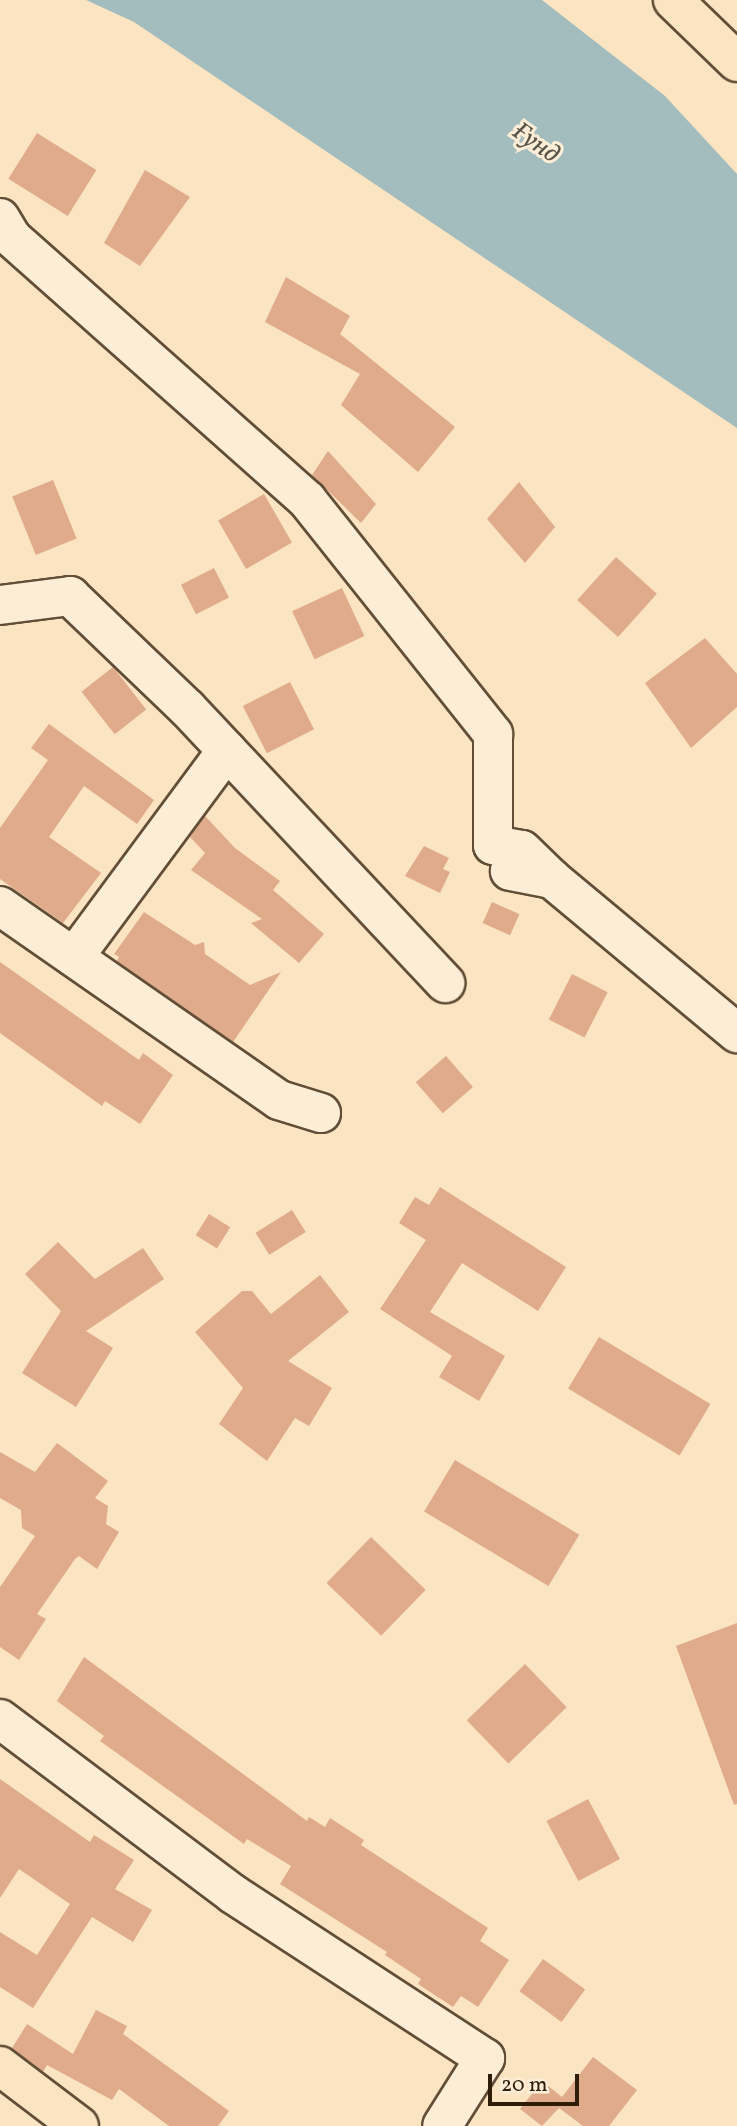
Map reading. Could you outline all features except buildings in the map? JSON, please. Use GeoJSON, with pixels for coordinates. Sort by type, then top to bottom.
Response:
{"type":"FeatureCollection","features":[{"type":"Feature","properties":{"kind":"main road"},"geometry":{"type":"LineString","coordinates":[[673,0],[737,62]]}},
{"type":"Feature","properties":{"kind":"main road"},"geometry":{"type":"LineString","coordinates":[[0,2066],[79,2126]]}},
{"type":"Feature","properties":{"kind":"street"},"geometry":{"type":"LineString","coordinates":[[0,218],[12,238],[307,500],[493,734],[493,845],[522,850],[552,879],[737,1032]]}},
{"type":"Feature","properties":{"kind":"street"},"geometry":{"type":"LineString","coordinates":[[0,605],[70,596],[227,750],[445,984]]}},
{"type":"Feature","properties":{"kind":"street"},"geometry":{"type":"LineString","coordinates":[[74,957],[227,750]]}},
{"type":"Feature","properties":{"kind":"street"},"geometry":{"type":"LineString","coordinates":[[510,871],[552,879]]}},
{"type":"Feature","properties":{"kind":"street"},"geometry":{"type":"LineString","coordinates":[[0,906],[279,1100],[321,1113]]}},
{"type":"Feature","properties":{"kind":"street"},"geometry":{"type":"LineString","coordinates":[[0,1719],[233,1894],[485,2058],[442,2126]]}},
{"type":"Feature","properties":{"kind":"water","name":"Ғунд"},"geometry":{"type":"Polygon","coordinates":[[[86,0],[542,0],[665,96],[737,174],[737,428],[134,22],[86,0]]]}}]}
